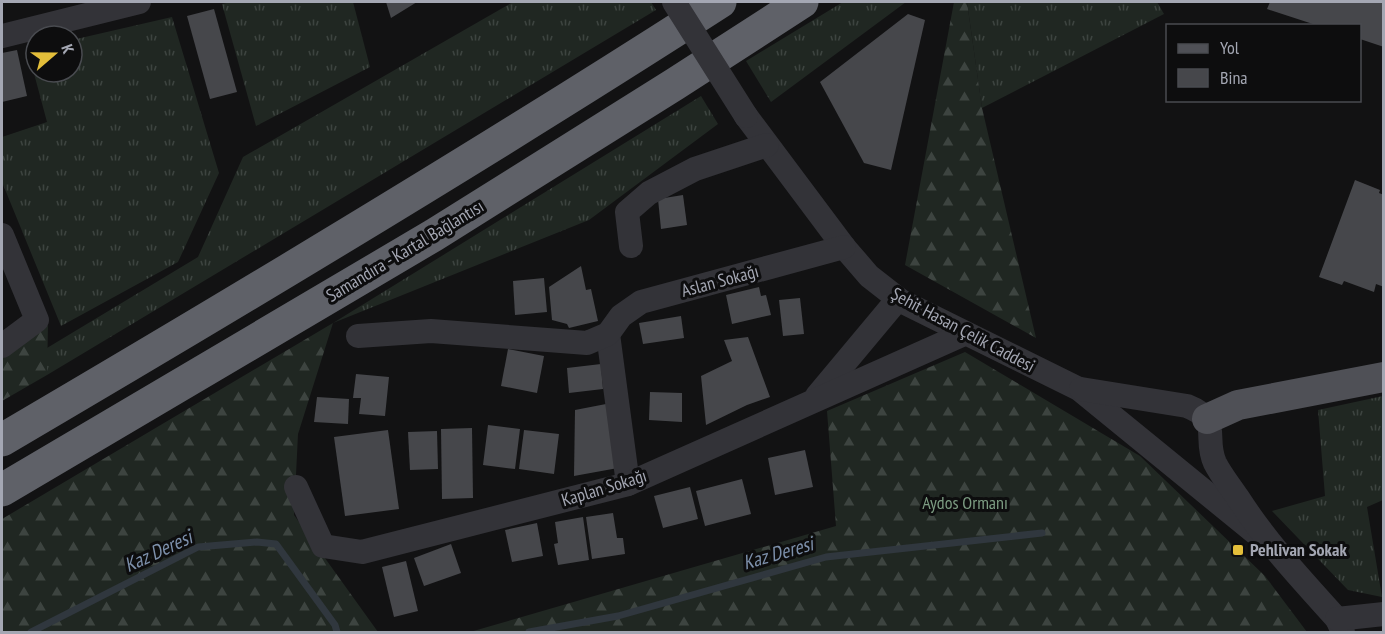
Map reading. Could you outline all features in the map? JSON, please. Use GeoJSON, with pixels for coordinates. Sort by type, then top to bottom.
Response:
{"type":"FeatureCollection","features":[{"type":"Feature","properties":{"kind":"highway"},"geometry":{"type":"LineString","coordinates":[[2,440],[410,197],[565,102],[720,2]]}},
{"type":"Feature","properties":{"kind":"highway","name":"Samandıra - Kartal Bağlantısı"},"geometry":{"type":"LineString","coordinates":[[2,490],[434,235],[802,2]]}},
{"type":"Feature","properties":{"kind":"main road"},"geometry":{"type":"LineString","coordinates":[[1209,433],[1238,405],[1383,377]]}},
{"type":"Feature","properties":{"kind":"street"},"geometry":{"type":"LineString","coordinates":[[2,36],[139,2]]}},
{"type":"Feature","properties":{"kind":"street","name":"Şehit Hasan Çelik Caddesi"},"geometry":{"type":"LineString","coordinates":[[674,2],[746,116],[844,247],[869,276],[898,299],[964,334],[1079,389],[1269,544]]}},
{"type":"Feature","properties":{"kind":"street"},"geometry":{"type":"LineString","coordinates":[[631,246],[627,212],[649,193],[695,169],[767,145]]}},
{"type":"Feature","properties":{"kind":"street"},"geometry":{"type":"LineString","coordinates":[[2,235],[37,320],[2,346]]}},
{"type":"Feature","properties":{"kind":"street","name":"Aslan Sokağı"},"geometry":{"type":"LineString","coordinates":[[608,334],[621,316],[641,302],[844,247]]}},
{"type":"Feature","properties":{"kind":"street"},"geometry":{"type":"LineString","coordinates":[[811,403],[898,299]]}},
{"type":"Feature","properties":{"kind":"street"},"geometry":{"type":"LineString","coordinates":[[358,336],[431,331],[587,343],[608,334],[628,484]]}},
{"type":"Feature","properties":{"kind":"street","name":"Kaplan Sokağı"},"geometry":{"type":"LineString","coordinates":[[296,487],[323,546],[362,552],[628,484],[964,334]]}},
{"type":"Feature","properties":{"kind":"street","name":"Şehit Hasan Çelik Caddesi"},"geometry":{"type":"LineString","coordinates":[[1079,389],[1187,406],[1198,410],[1209,433],[1215,462],[1269,544],[1340,626]]}},
{"type":"Feature","properties":{"kind":"street"},"geometry":{"type":"LineString","coordinates":[[1154,448],[1151,435],[1154,422],[1164,411],[1176,406]]}},
{"type":"Feature","properties":{"kind":"street"},"geometry":{"type":"LineString","coordinates":[[1172,465],[1184,466],[1195,463],[1204,456],[1209,433]]}},
{"type":"Feature","properties":{"kind":"street"},"geometry":{"type":"LineString","coordinates":[[1340,626],[1383,614]]}},
{"type":"Feature","properties":{"kind":"green space"},"geometry":{"type":"Polygon","coordinates":[[[231,2],[353,2],[370,67],[256,126],[222,4],[231,2]]]}},
{"type":"Feature","properties":{"kind":"green space"},"geometry":{"type":"Polygon","coordinates":[[[513,2],[651,2],[656,10],[47,375],[47,348],[198,257],[243,157],[513,2]]]}},
{"type":"Feature","properties":{"kind":"green space"},"geometry":{"type":"Polygon","coordinates":[[[843,2],[906,2],[771,102],[746,61],[843,2]]]}},
{"type":"Feature","properties":{"kind":"green space"},"geometry":{"type":"Polygon","coordinates":[[[954,2],[967,2],[982,108],[1036,338],[905,265],[954,2]]]}},
{"type":"Feature","properties":{"kind":"green space"},"geometry":{"type":"Polygon","coordinates":[[[967,2],[1157,2],[1164,14],[982,108],[967,2]]]}},
{"type":"Feature","properties":{"kind":"green space"},"geometry":{"type":"Polygon","coordinates":[[[172,17],[219,173],[178,262],[61,326],[2,182],[2,137],[47,122],[37,84],[84,84],[84,37],[172,17]]]}},
{"type":"Feature","properties":{"kind":"green space"},"geometry":{"type":"Polygon","coordinates":[[[701,96],[718,124],[589,220],[333,323],[701,96]]]}},
{"type":"Feature","properties":{"kind":"green space"},"geometry":{"type":"Polygon","coordinates":[[[333,323],[298,434],[294,515],[378,632],[2,632],[2,519],[333,323]]]}},
{"type":"Feature","properties":{"kind":"green space"},"geometry":{"type":"Polygon","coordinates":[[[48,325],[47,375],[2,401],[2,357],[48,325]]]}},
{"type":"Feature","properties":{"kind":"green space","name":"Aydos Ormanı"},"geometry":{"type":"Polygon","coordinates":[[[965,352],[1140,456],[1265,576],[1307,632],[470,632],[836,526],[827,411],[965,352]]]}},
{"type":"Feature","properties":{"kind":"green space"},"geometry":{"type":"Polygon","coordinates":[[[1383,396],[1383,500],[1367,507],[1382,597],[1348,590],[1272,511],[1325,496],[1318,410],[1383,396]]]}},
{"type":"Feature","properties":{"kind":"building"},"geometry":{"type":"Polygon","coordinates":[[[386,2],[417,2],[391,18],[386,2]]]}},
{"type":"Feature","properties":{"kind":"building"},"geometry":{"type":"Polygon","coordinates":[[[1270,2],[1384,2],[1384,47],[1361,39],[1361,24],[1313,24],[1267,9],[1270,2]]]}},
{"type":"Feature","properties":{"kind":"building"},"geometry":{"type":"Polygon","coordinates":[[[214,9],[237,92],[210,99],[187,16],[214,9]]]}},
{"type":"Feature","properties":{"kind":"building"},"geometry":{"type":"Polygon","coordinates":[[[908,14],[925,20],[891,170],[864,163],[820,82],[908,14]]]}},
{"type":"Feature","properties":{"kind":"building"},"geometry":{"type":"Polygon","coordinates":[[[17,50],[27,96],[2,102],[2,53],[17,50]]]}},
{"type":"Feature","properties":{"kind":"building"},"geometry":{"type":"Polygon","coordinates":[[[1355,180],[1380,190],[1379,193],[1384,195],[1384,287],[1376,284],[1374,292],[1344,281],[1342,285],[1319,277],[1355,180]]]}},
{"type":"Feature","properties":{"kind":"building"},"geometry":{"type":"Polygon","coordinates":[[[683,195],[687,225],[661,229],[658,199],[683,195]]]}},
{"type":"Feature","properties":{"kind":"building"},"geometry":{"type":"Polygon","coordinates":[[[581,266],[586,290],[591,289],[598,321],[569,328],[567,324],[552,320],[549,287],[581,266]]]}},
{"type":"Feature","properties":{"kind":"building"},"geometry":{"type":"Polygon","coordinates":[[[544,278],[547,312],[515,315],[513,281],[544,278]]]}},
{"type":"Feature","properties":{"kind":"building"},"geometry":{"type":"Polygon","coordinates":[[[759,287],[761,296],[766,295],[771,315],[732,324],[726,295],[759,287]]]}},
{"type":"Feature","properties":{"kind":"building"},"geometry":{"type":"Polygon","coordinates":[[[800,298],[804,334],[783,336],[779,300],[800,298]]]}},
{"type":"Feature","properties":{"kind":"building"},"geometry":{"type":"Polygon","coordinates":[[[681,316],[684,338],[643,344],[639,323],[681,316]]]}},
{"type":"Feature","properties":{"kind":"building"},"geometry":{"type":"Polygon","coordinates":[[[748,337],[770,397],[747,405],[706,425],[701,376],[732,361],[724,340],[748,337]]]}},
{"type":"Feature","properties":{"kind":"building"},"geometry":{"type":"Polygon","coordinates":[[[508,349],[544,356],[537,393],[501,386],[508,349]]]}},
{"type":"Feature","properties":{"kind":"building"},"geometry":{"type":"Polygon","coordinates":[[[601,364],[603,389],[569,393],[567,368],[601,364]]]}},
{"type":"Feature","properties":{"kind":"building"},"geometry":{"type":"Polygon","coordinates":[[[356,374],[389,377],[385,416],[359,414],[361,398],[353,398],[356,374]]]}},
{"type":"Feature","properties":{"kind":"building"},"geometry":{"type":"Polygon","coordinates":[[[650,392],[682,393],[682,422],[649,420],[650,392]]]}},
{"type":"Feature","properties":{"kind":"building"},"geometry":{"type":"Polygon","coordinates":[[[317,397],[349,399],[348,424],[314,422],[317,397]]]}},
{"type":"Feature","properties":{"kind":"building"},"geometry":{"type":"Polygon","coordinates":[[[606,404],[618,468],[574,476],[575,410],[606,404]]]}},
{"type":"Feature","properties":{"kind":"building"},"geometry":{"type":"Polygon","coordinates":[[[488,425],[520,429],[515,469],[483,465],[488,425]]]}},
{"type":"Feature","properties":{"kind":"building"},"geometry":{"type":"Polygon","coordinates":[[[472,428],[473,498],[442,499],[441,429],[472,428]]]}},
{"type":"Feature","properties":{"kind":"building"},"geometry":{"type":"Polygon","coordinates":[[[388,430],[399,509],[345,516],[334,437],[388,430]]]}},
{"type":"Feature","properties":{"kind":"building"},"geometry":{"type":"Polygon","coordinates":[[[524,430],[559,434],[554,474],[519,469],[524,430]]]}},
{"type":"Feature","properties":{"kind":"building"},"geometry":{"type":"Polygon","coordinates":[[[437,431],[438,469],[410,470],[408,432],[437,431]]]}},
{"type":"Feature","properties":{"kind":"building"},"geometry":{"type":"Polygon","coordinates":[[[805,450],[813,487],[775,495],[768,458],[805,450]]]}},
{"type":"Feature","properties":{"kind":"building"},"geometry":{"type":"Polygon","coordinates":[[[742,479],[751,514],[705,526],[696,491],[742,479]]]}},
{"type":"Feature","properties":{"kind":"building"},"geometry":{"type":"Polygon","coordinates":[[[690,487],[698,519],[663,528],[654,496],[690,487]]]}},
{"type":"Feature","properties":{"kind":"building"},"geometry":{"type":"Polygon","coordinates":[[[613,513],[617,538],[623,538],[625,554],[592,559],[586,517],[613,513]]]}},
{"type":"Feature","properties":{"kind":"building"},"geometry":{"type":"Polygon","coordinates":[[[583,517],[589,560],[558,565],[554,544],[558,543],[555,522],[583,517]]]}},
{"type":"Feature","properties":{"kind":"building"},"geometry":{"type":"Polygon","coordinates":[[[537,523],[543,556],[512,562],[505,530],[537,523]]]}},
{"type":"Feature","properties":{"kind":"building"},"geometry":{"type":"Polygon","coordinates":[[[451,544],[461,573],[424,586],[414,558],[451,544]]]}},
{"type":"Feature","properties":{"kind":"building"},"geometry":{"type":"Polygon","coordinates":[[[406,561],[418,611],[394,617],[382,567],[406,561]]]}},
{"type":"Feature","properties":{"kind":"waterway","name":"Kaz Deresi"},"geometry":{"type":"LineString","coordinates":[[529,632],[618,616],[826,557],[1042,533]]}},
{"type":"Feature","properties":{"kind":"waterway","name":"Kaz Deresi"},"geometry":{"type":"LineString","coordinates":[[31,632],[198,547],[257,542],[276,544],[335,625],[337,632]]}},
{"type":"Feature","properties":{"kind":"place","name":"Pehlivan Sokak"},"geometry":{"type":"Point","coordinates":[1238,550]}}]}
